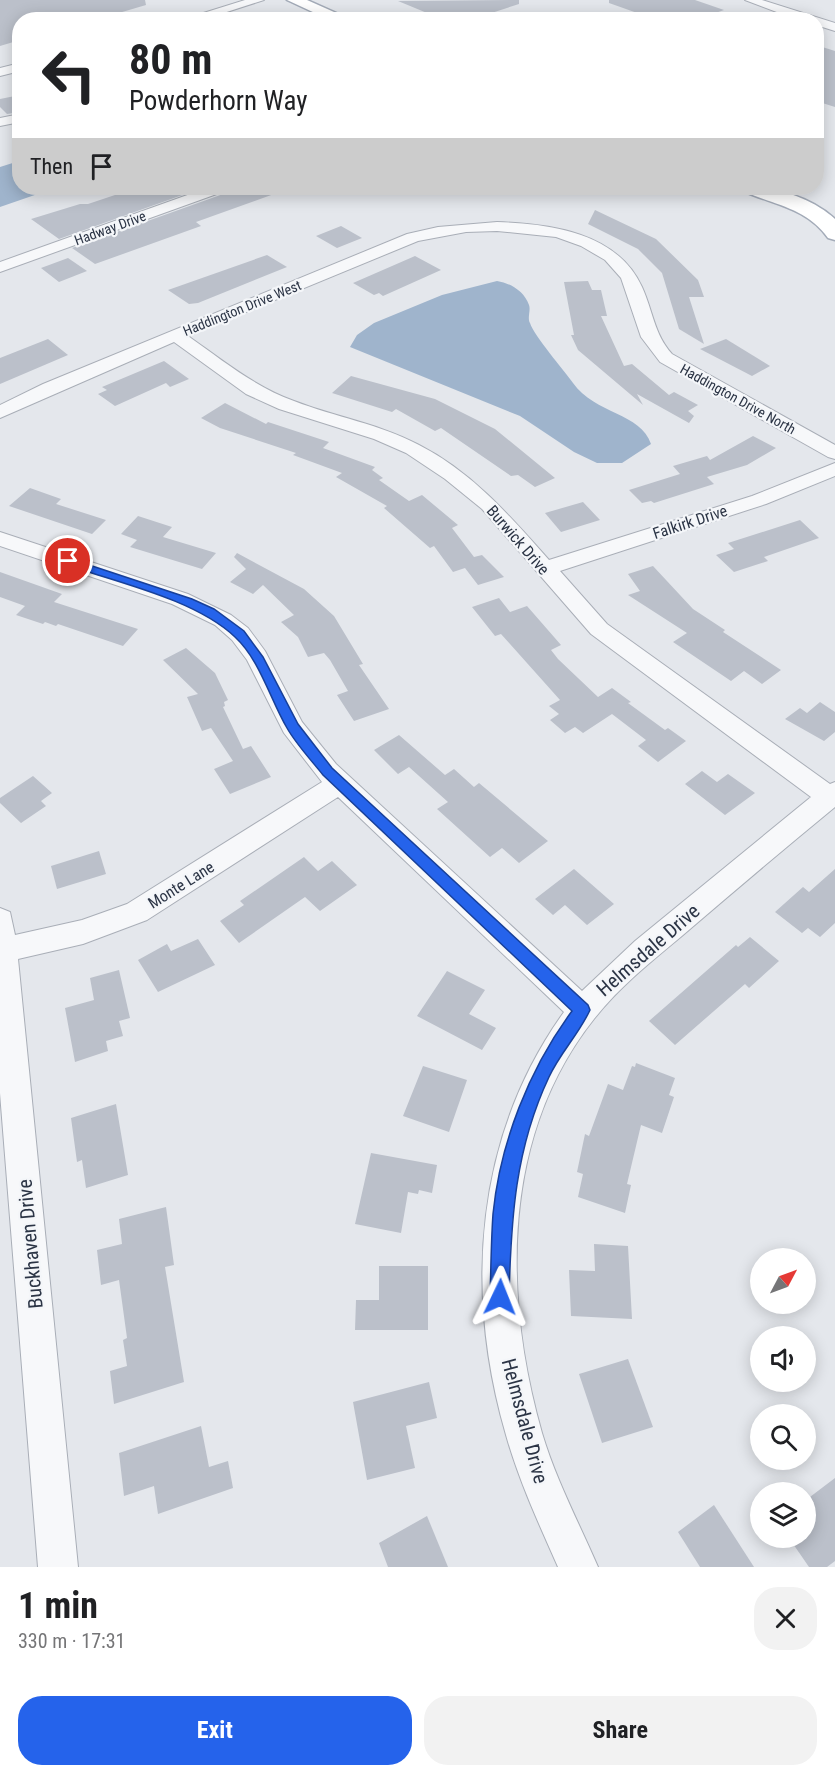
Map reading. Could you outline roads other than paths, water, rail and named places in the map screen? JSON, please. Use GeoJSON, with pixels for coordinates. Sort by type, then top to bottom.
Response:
{"type":"FeatureCollection","features":[{"type":"Feature","properties":{"kind":"main road"},"geometry":{"type":"LineString","coordinates":[[294,0],[335,12]]}},
{"type":"Feature","properties":{"kind":"main road"},"geometry":{"type":"LineString","coordinates":[[321,0],[343,12]]}},
{"type":"Feature","properties":{"kind":"main road"},"geometry":{"type":"LineString","coordinates":[[770,195],[814,212],[834,229]]}},
{"type":"Feature","properties":{"kind":"main road"},"geometry":{"type":"LineString","coordinates":[[806,195],[835,206]]}},
{"type":"Feature","properties":{"kind":"street"},"geometry":{"type":"LineString","coordinates":[[215,12],[258,0]]}},
{"type":"Feature","properties":{"kind":"street"},"geometry":{"type":"LineString","coordinates":[[752,0],[787,12]]}},
{"type":"Feature","properties":{"kind":"street","name":"Hadway Drive"},"geometry":{"type":"LineString","coordinates":[[0,267],[201,195]]}},
{"type":"Feature","properties":{"kind":"street","name":"Haddington Drive West"},"geometry":{"type":"LineString","coordinates":[[0,412],[36,393],[413,237],[448,229],[491,226]]}},
{"type":"Feature","properties":{"kind":"street","name":"Haddington Drive North"},"geometry":{"type":"LineString","coordinates":[[491,226],[554,233],[600,251],[615,262],[628,277],[648,336],[666,358],[835,453]]}},
{"type":"Feature","properties":{"kind":"street","name":"Burwick Drive"},"geometry":{"type":"LineString","coordinates":[[175,335],[243,384],[264,395],[381,435],[425,456],[489,506],[577,607],[624,650],[832,794]]}},
{"type":"Feature","properties":{"kind":"street","name":"Falkirk Drive"},"geometry":{"type":"LineString","coordinates":[[543,569],[759,500],[835,469]]}},
{"type":"Feature","properties":{"kind":"street"},"geometry":{"type":"LineString","coordinates":[[0,539],[180,599],[223,621],[240,634],[257,657],[293,727],[316,759],[582,1010]]}},
{"type":"Feature","properties":{"kind":"street","name":"Monte Lane"},"geometry":{"type":"LineString","coordinates":[[2,935],[83,932],[128,916],[161,899],[340,783]]}},
{"type":"Feature","properties":{"kind":"street","name":"Helmsdale Drive"},"geometry":{"type":"LineString","coordinates":[[578,1567],[561,1533],[525,1435],[504,1341],[499,1282],[502,1213],[513,1151],[542,1074],[563,1036],[582,1010],[624,968],[832,794]]}},
{"type":"Feature","properties":{"kind":"street","name":"Buckhaven Drive"},"geometry":{"type":"LineString","coordinates":[[2,935],[58,1567]]}},
{"type":"Feature","properties":{"kind":"water"},"geometry":{"type":"Polygon","coordinates":[[[12,163],[12,195],[35,195],[0,207],[0,167],[12,163]]]}},
{"type":"Feature","properties":{"kind":"water"},"geometry":{"type":"Polygon","coordinates":[[[497,281],[512,286],[524,296],[530,309],[529,321],[537,336],[582,393],[638,426],[646,434],[651,444],[622,463],[597,463],[574,452],[520,416],[350,347],[357,335],[374,323],[442,295],[497,281]]]}}]}
